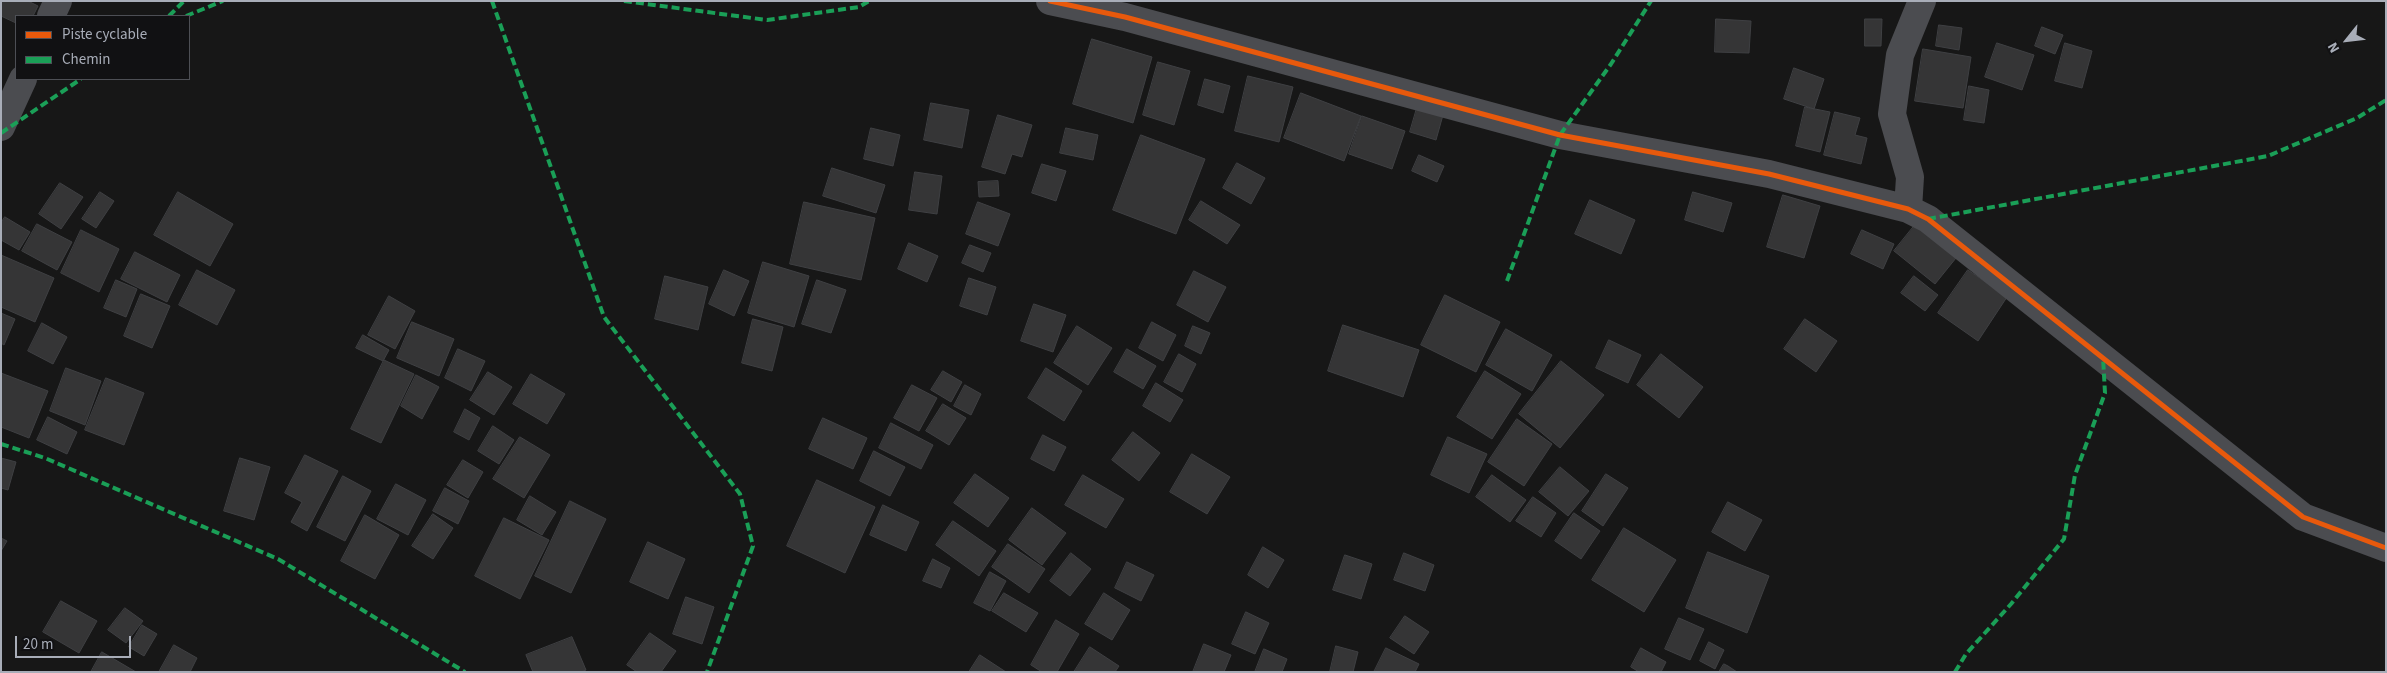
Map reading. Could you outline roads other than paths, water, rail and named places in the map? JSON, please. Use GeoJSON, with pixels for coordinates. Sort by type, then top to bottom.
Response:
{"type":"FeatureCollection","features":[{"type":"Feature","properties":{"kind":"street"},"geometry":{"type":"LineString","coordinates":[[51,15],[58,1]]}},
{"type":"Feature","properties":{"kind":"street"},"geometry":{"type":"LineString","coordinates":[[1050,1],[1125,17],[1560,136],[1769,174],[1908,208],[1928,219],[2303,517],[2386,548]]}},
{"type":"Feature","properties":{"kind":"street"},"geometry":{"type":"LineString","coordinates":[[1908,208],[1910,177],[1892,114],[1900,55],[1922,1]]}},
{"type":"Feature","properties":{"kind":"street"},"geometry":{"type":"LineString","coordinates":[[1,127],[23,80]]}}]}
